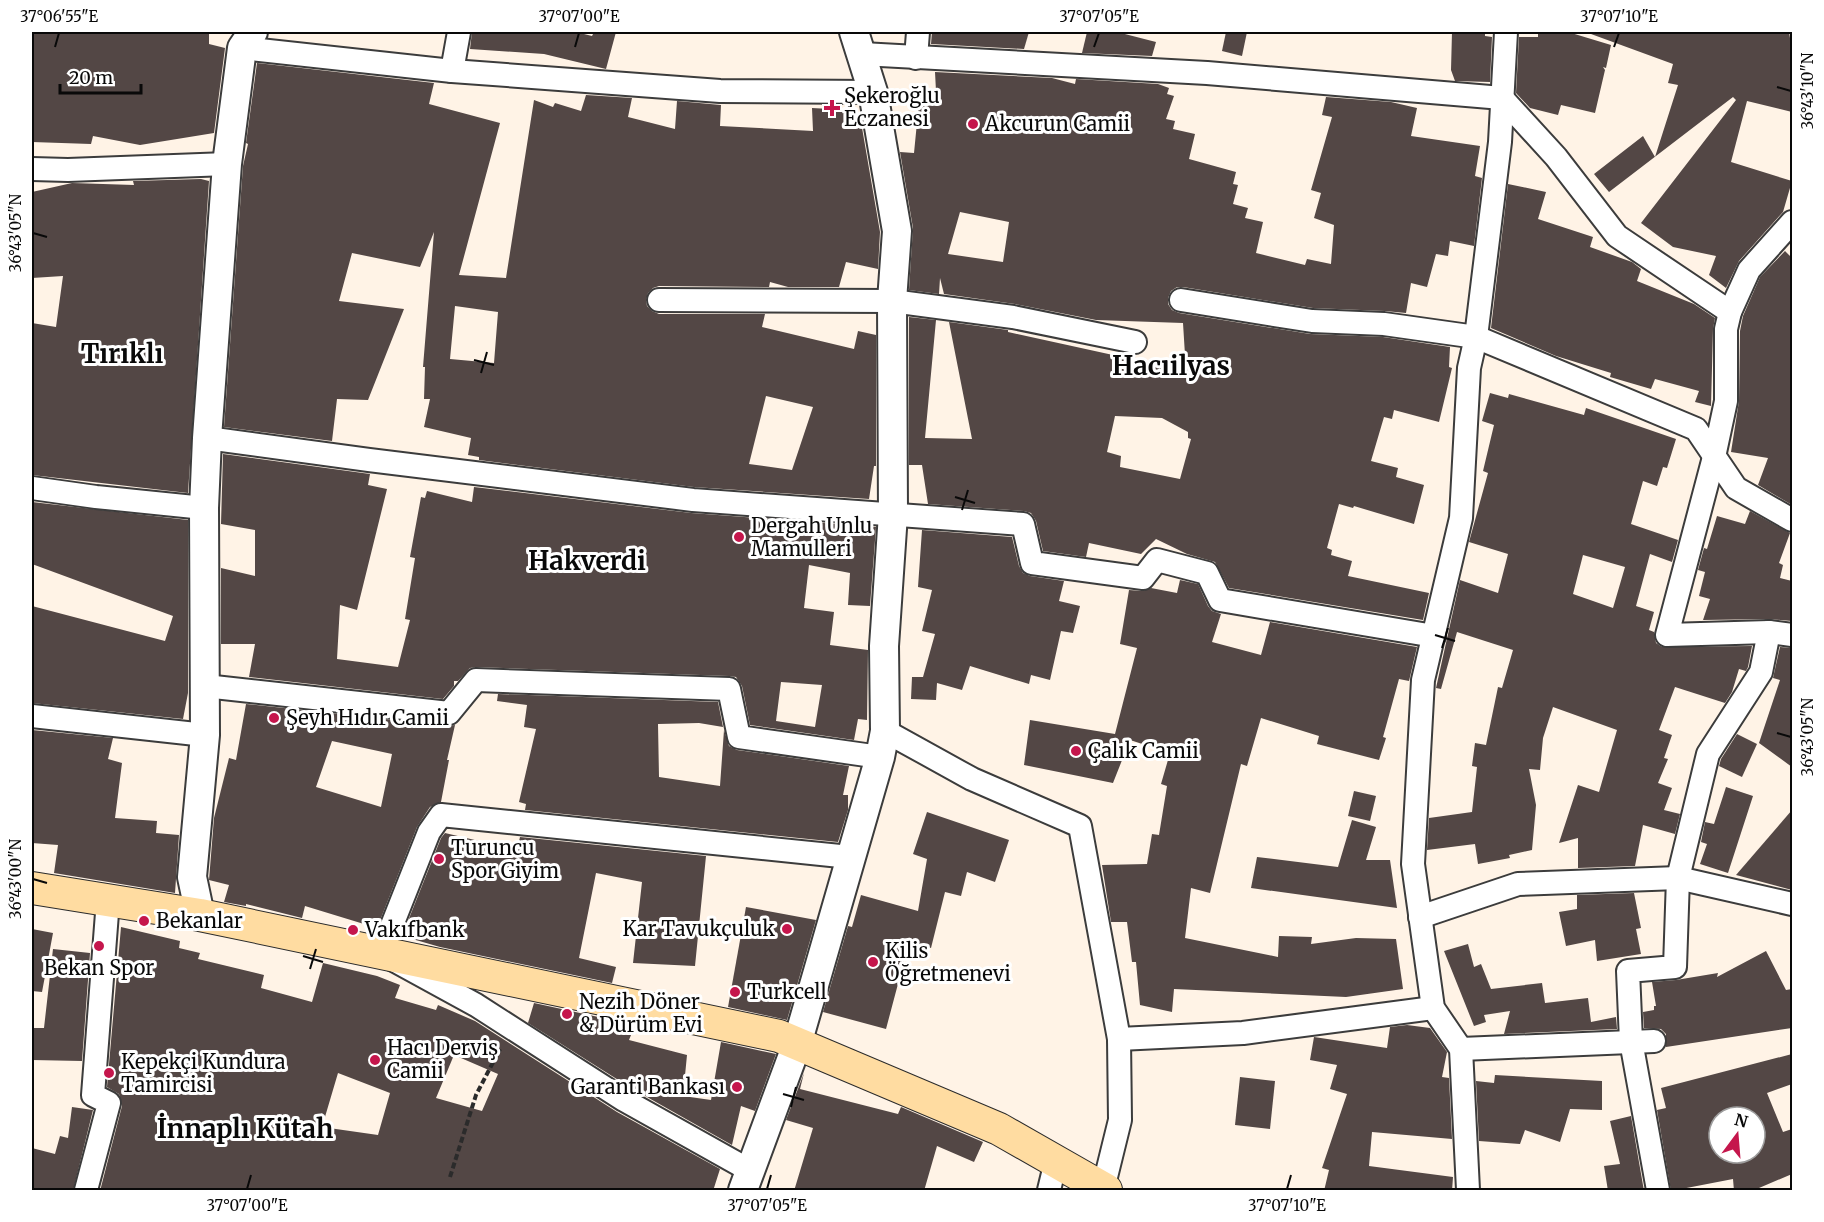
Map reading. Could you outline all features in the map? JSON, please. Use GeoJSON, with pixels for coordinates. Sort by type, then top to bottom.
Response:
{"type":"FeatureCollection","features":[{"type":"Feature","properties":{"kind":"main road"},"geometry":{"type":"LineString","coordinates":[[32,888],[200,915],[778,1036],[999,1129],[1052,1176],[1105,1190]]}},
{"type":"Feature","properties":{"kind":"street"},"geometry":{"type":"LineString","coordinates":[[452,71],[459,32]]}},
{"type":"Feature","properties":{"kind":"street"},"geometry":{"type":"LineString","coordinates":[[916,58],[918,32]]}},
{"type":"Feature","properties":{"kind":"street"},"geometry":{"type":"LineString","coordinates":[[1468,1191],[1461,1049],[1433,1008],[1413,864],[1423,680],[1461,518],[1469,368],[1476,338],[1500,142],[1506,32]]}},
{"type":"Feature","properties":{"kind":"street"},"geometry":{"type":"LineString","coordinates":[[200,915],[192,877],[205,735],[204,508],[207,438],[227,164],[248,40],[452,71],[720,91],[873,92]]}},
{"type":"Feature","properties":{"kind":"street"},"geometry":{"type":"LineString","coordinates":[[858,43],[916,58],[1207,73],[1502,98],[1556,157],[1617,236],[1730,312]]}},
{"type":"Feature","properties":{"kind":"street"},"geometry":{"type":"LineString","coordinates":[[850,857],[441,815],[429,832],[381,953],[476,1005],[746,1180],[797,1044],[883,744],[884,646],[893,514],[892,301],[897,231],[873,92],[858,43]]}},
{"type":"Feature","properties":{"kind":"street"},"geometry":{"type":"LineString","coordinates":[[32,169],[68,170],[227,164]]}},
{"type":"Feature","properties":{"kind":"street"},"geometry":{"type":"LineString","coordinates":[[1792,222],[1749,270],[1730,312],[1726,329],[1726,401],[1714,457],[1667,635],[1769,632],[1792,635]]}},
{"type":"Feature","properties":{"kind":"street"},"geometry":{"type":"LineString","coordinates":[[659,300],[892,301],[1014,317],[1135,342]]}},
{"type":"Feature","properties":{"kind":"street"},"geometry":{"type":"LineString","coordinates":[[1181,300],[1312,321],[1384,324],[1476,338],[1696,429],[1736,488],[1792,520]]}},
{"type":"Feature","properties":{"kind":"street"},"geometry":{"type":"LineString","coordinates":[[207,438],[693,500],[1023,524],[1032,562],[1143,578],[1157,560],[1208,573],[1220,600],[1434,636]]}},
{"type":"Feature","properties":{"kind":"street"},"geometry":{"type":"LineString","coordinates":[[32,488],[204,508]]}},
{"type":"Feature","properties":{"kind":"street"},"geometry":{"type":"LineString","coordinates":[[1658,1191],[1631,1041],[1628,971],[1675,967],[1678,878],[1708,754],[1761,672],[1769,632]]}},
{"type":"Feature","properties":{"kind":"street"},"geometry":{"type":"LineString","coordinates":[[205,686],[449,714],[476,680],[729,689],[739,737],[883,744],[972,779],[1080,826],[1119,1040],[1120,1120],[1105,1190]]}},
{"type":"Feature","properties":{"kind":"street"},"geometry":{"type":"LineString","coordinates":[[32,716],[205,735]]}},
{"type":"Feature","properties":{"kind":"street"},"geometry":{"type":"LineString","coordinates":[[1420,917],[1518,884],[1678,878],[1792,904]]}},
{"type":"Feature","properties":{"kind":"street"},"geometry":{"type":"LineString","coordinates":[[86,1191],[109,1103],[93,1095],[108,900]]}},
{"type":"Feature","properties":{"kind":"street"},"geometry":{"type":"LineString","coordinates":[[1119,1040],[1243,1033],[1433,1008]]}},
{"type":"Feature","properties":{"kind":"street"},"geometry":{"type":"LineString","coordinates":[[1461,1049],[1654,1041]]}},
{"type":"Feature","properties":{"kind":"path"},"geometry":{"type":"LineString","coordinates":[[450,1177],[476,1095],[511,1027]]}},
{"type":"Feature","properties":{"kind":"building"},"geometry":{"type":"Polygon","coordinates":[[[32,32],[209,32],[209,44],[225,48],[214,133],[140,145],[93,136],[91,144],[32,142],[32,32]]]}},
{"type":"Feature","properties":{"kind":"building"},"geometry":{"type":"Polygon","coordinates":[[[472,32],[576,32],[592,36],[594,32],[616,32],[606,69],[544,54],[470,49],[472,32]]]}},
{"type":"Feature","properties":{"kind":"building"},"geometry":{"type":"Polygon","coordinates":[[[932,32],[1029,32],[1024,49],[931,44],[932,32]]]}},
{"type":"Feature","properties":{"kind":"building"},"geometry":{"type":"Polygon","coordinates":[[[1087,32],[1117,32],[1156,42],[1152,56],[1082,53],[1087,32]]]}},
{"type":"Feature","properties":{"kind":"building"},"geometry":{"type":"Polygon","coordinates":[[[1226,32],[1247,32],[1242,56],[1222,51],[1226,32]]]}},
{"type":"Feature","properties":{"kind":"building"},"geometry":{"type":"Polygon","coordinates":[[[1452,32],[1485,32],[1485,36],[1492,37],[1490,82],[1455,81],[1451,70],[1452,32]]]}},
{"type":"Feature","properties":{"kind":"building"},"geometry":{"type":"Polygon","coordinates":[[[1538,32],[1568,32],[1611,45],[1606,68],[1603,67],[1605,70],[1595,113],[1561,105],[1558,115],[1530,108],[1516,93],[1519,37],[1538,37],[1538,32]]]}},
{"type":"Feature","properties":{"kind":"building"},"geometry":{"type":"Polygon","coordinates":[[[1592,32],[1789,32],[1792,50],[1792,112],[1747,101],[1731,162],[1792,181],[1783,212],[1739,261],[1726,288],[1709,275],[1716,256],[1673,247],[1641,223],[1736,100],[1733,97],[1655,157],[1678,85],[1668,83],[1673,64],[1591,34],[1592,32]]]}},
{"type":"Feature","properties":{"kind":"building"},"geometry":{"type":"Polygon","coordinates":[[[257,63],[434,83],[429,104],[500,123],[459,275],[506,278],[534,100],[553,107],[555,103],[581,111],[586,95],[632,98],[628,117],[675,129],[677,101],[721,105],[720,126],[813,131],[812,108],[849,110],[850,122],[861,122],[880,232],[878,269],[846,262],[839,287],[788,287],[770,282],[769,287],[659,286],[648,293],[646,301],[652,311],[659,314],[765,314],[762,327],[854,349],[858,331],[876,335],[876,466],[874,466],[869,499],[694,487],[479,460],[479,457],[468,455],[471,438],[424,427],[430,399],[424,399],[425,367],[423,367],[434,232],[420,267],[352,253],[339,301],[404,309],[368,400],[337,399],[332,441],[224,427],[243,166],[248,144],[246,143],[257,63]],[[455,306],[450,359],[494,363],[498,312],[455,306]],[[766,396],[749,464],[792,470],[813,407],[766,396]]]}},
{"type":"Feature","properties":{"kind":"building"},"geometry":{"type":"Polygon","coordinates":[[[935,72],[1052,78],[1075,84],[1076,79],[1158,84],[1169,88],[1167,94],[1174,96],[1166,119],[1175,121],[1173,129],[1195,134],[1189,159],[1236,172],[1233,184],[1238,185],[1233,204],[1248,208],[1245,218],[1263,222],[1256,253],[1305,265],[1307,259],[1331,264],[1334,225],[1314,218],[1321,193],[1311,190],[1332,117],[1322,115],[1326,97],[1391,102],[1417,108],[1411,136],[1480,146],[1475,176],[1482,178],[1474,246],[1450,241],[1448,256],[1436,254],[1427,287],[1411,283],[1406,313],[1313,308],[1183,287],[1177,287],[1171,291],[1168,298],[1168,304],[1172,310],[1179,313],[1310,334],[1383,337],[1450,347],[1449,367],[1452,368],[1439,422],[1394,410],[1392,419],[1384,417],[1371,461],[1398,468],[1396,477],[1424,485],[1414,524],[1354,506],[1353,508],[1339,504],[1327,548],[1332,550],[1331,555],[1352,561],[1348,576],[1429,593],[1423,620],[1229,588],[1215,562],[1187,554],[1156,539],[1141,554],[1089,543],[1086,557],[1043,551],[1036,521],[1031,513],[928,504],[922,465],[909,465],[909,317],[936,320],[925,438],[972,439],[949,322],[1008,330],[1008,332],[1186,371],[1183,323],[1096,320],[1015,304],[944,294],[940,278],[939,294],[909,290],[913,228],[900,152],[914,153],[920,92],[936,91],[935,72]],[[960,212],[948,254],[1003,262],[1009,222],[960,212]],[[1115,416],[1107,452],[1121,456],[1120,467],[1180,479],[1191,439],[1188,438],[1188,432],[1162,418],[1115,416]]]}},
{"type":"Feature","properties":{"kind":"building"},"geometry":{"type":"Polygon","coordinates":[[[1643,136],[1655,157],[1609,192],[1594,174],[1643,136]]]}},
{"type":"Feature","properties":{"kind":"building"},"geometry":{"type":"Polygon","coordinates":[[[201,179],[209,181],[188,493],[32,475],[32,323],[56,327],[63,276],[32,278],[32,192],[72,183],[134,185],[133,181],[201,179]]]}},
{"type":"Feature","properties":{"kind":"building"},"geometry":{"type":"Polygon","coordinates":[[[1508,184],[1546,192],[1538,219],[1593,237],[1590,247],[1632,262],[1641,269],[1637,281],[1694,304],[1715,318],[1711,406],[1695,402],[1699,391],[1655,379],[1651,389],[1610,377],[1611,373],[1556,356],[1491,328],[1508,184]]]}},
{"type":"Feature","properties":{"kind":"building"},"geometry":{"type":"Polygon","coordinates":[[[1785,251],[1792,258],[1792,505],[1758,485],[1768,458],[1731,452],[1739,401],[1740,331],[1743,316],[1760,277],[1785,251]]]}},
{"type":"Feature","properties":{"kind":"building"},"geometry":{"type":"Polygon","coordinates":[[[1490,393],[1508,398],[1509,394],[1584,415],[1586,408],[1676,439],[1667,468],[1663,467],[1657,486],[1643,481],[1631,524],[1678,540],[1672,562],[1650,554],[1636,606],[1654,612],[1649,630],[1654,632],[1656,643],[1662,647],[1752,646],[1748,667],[1746,671],[1739,669],[1732,692],[1725,703],[1675,687],[1659,730],[1672,735],[1664,758],[1668,759],[1658,783],[1672,788],[1664,810],[1680,814],[1675,834],[1643,825],[1635,866],[1578,868],[1578,838],[1559,843],[1578,785],[1599,792],[1617,730],[1553,707],[1543,738],[1540,770],[1529,769],[1536,805],[1532,850],[1509,855],[1510,858],[1478,864],[1475,844],[1427,850],[1429,818],[1472,812],[1477,767],[1472,766],[1475,743],[1486,745],[1498,687],[1502,688],[1513,650],[1457,632],[1441,689],[1436,688],[1460,580],[1498,593],[1508,554],[1469,542],[1488,473],[1483,471],[1494,425],[1482,421],[1490,393]],[[1583,555],[1573,594],[1613,608],[1625,567],[1583,555]]]}},
{"type":"Feature","properties":{"kind":"building"},"geometry":{"type":"Polygon","coordinates":[[[223,454],[370,474],[368,485],[387,489],[357,610],[340,605],[337,659],[398,667],[410,620],[405,619],[415,558],[410,557],[421,497],[425,498],[427,491],[472,502],[474,487],[691,513],[876,527],[870,606],[848,605],[850,573],[809,565],[804,608],[834,612],[830,645],[868,650],[867,720],[858,719],[854,740],[750,725],[742,686],[736,677],[729,676],[476,667],[470,668],[458,681],[454,681],[454,686],[443,699],[249,677],[255,644],[221,644],[221,568],[255,576],[255,530],[221,524],[223,454]],[[781,682],[776,721],[815,727],[822,685],[781,682]]]}},
{"type":"Feature","properties":{"kind":"building"},"geometry":{"type":"Polygon","coordinates":[[[32,502],[188,520],[188,693],[183,719],[32,703],[32,606],[165,641],[173,616],[32,564],[32,502]]]}},
{"type":"Feature","properties":{"kind":"building"},"geometry":{"type":"Polygon","coordinates":[[[1750,511],[1790,533],[1779,563],[1783,565],[1780,578],[1792,581],[1792,621],[1703,620],[1710,599],[1699,596],[1705,572],[1698,570],[1717,516],[1745,524],[1750,511]]]}},
{"type":"Feature","properties":{"kind":"building"},"geometry":{"type":"Polygon","coordinates":[[[922,530],[1012,537],[1023,573],[1064,581],[1059,601],[1080,606],[1073,633],[1061,631],[1050,680],[1031,675],[1029,684],[970,666],[962,690],[937,683],[936,700],[911,699],[912,677],[923,677],[935,634],[922,631],[932,590],[918,587],[922,530]]]}},
{"type":"Feature","properties":{"kind":"building"},"geometry":{"type":"Polygon","coordinates":[[[1180,580],[1198,584],[1208,606],[1212,611],[1221,614],[1212,642],[1261,655],[1270,622],[1417,647],[1409,681],[1399,679],[1379,760],[1317,744],[1319,736],[1261,718],[1247,766],[1241,764],[1210,893],[1191,888],[1185,938],[1278,957],[1279,936],[1312,937],[1311,944],[1356,938],[1396,939],[1403,989],[1346,997],[1174,989],[1172,1012],[1140,1005],[1136,962],[1132,962],[1127,922],[1111,922],[1102,865],[1147,864],[1152,834],[1159,835],[1167,786],[1161,784],[1170,753],[1130,740],[1113,783],[1024,765],[1030,720],[1115,734],[1137,648],[1120,644],[1129,590],[1142,591],[1151,588],[1177,593],[1180,580]]]}},
{"type":"Feature","properties":{"kind":"building"},"geometry":{"type":"Polygon","coordinates":[[[1780,647],[1792,648],[1792,767],[1759,743],[1780,680],[1773,678],[1780,647]]]}},
{"type":"Feature","properties":{"kind":"building"},"geometry":{"type":"Polygon","coordinates":[[[498,694],[718,702],[723,727],[699,723],[658,724],[659,777],[720,786],[724,730],[729,746],[737,750],[849,766],[843,795],[848,795],[848,810],[838,842],[525,810],[526,804],[519,802],[536,729],[524,727],[527,705],[497,701],[498,694]]]}},
{"type":"Feature","properties":{"kind":"building"},"geometry":{"type":"Polygon","coordinates":[[[246,704],[455,725],[441,802],[430,807],[417,827],[377,928],[305,906],[302,918],[246,904],[246,906],[224,902],[229,885],[209,880],[214,818],[229,758],[236,760],[246,704]],[[332,741],[316,787],[381,807],[392,754],[332,741]]]}},
{"type":"Feature","properties":{"kind":"building"},"geometry":{"type":"Polygon","coordinates":[[[32,730],[113,738],[108,759],[122,763],[115,818],[157,821],[156,833],[179,835],[175,893],[54,873],[58,845],[32,843],[32,730]]]}},
{"type":"Feature","properties":{"kind":"building"},"geometry":{"type":"Polygon","coordinates":[[[1737,734],[1757,744],[1742,777],[1719,766],[1737,734]]]}},
{"type":"Feature","properties":{"kind":"building"},"geometry":{"type":"Polygon","coordinates":[[[1726,787],[1753,796],[1728,873],[1700,864],[1707,844],[1701,842],[1705,822],[1714,824],[1726,787]]]}},
{"type":"Feature","properties":{"kind":"building"},"geometry":{"type":"Polygon","coordinates":[[[1354,791],[1376,796],[1370,821],[1348,816],[1354,791]]]}},
{"type":"Feature","properties":{"kind":"building"},"geometry":{"type":"Polygon","coordinates":[[[1792,810],[1792,890],[1736,875],[1792,810]]]}},
{"type":"Feature","properties":{"kind":"building"},"geometry":{"type":"Polygon","coordinates":[[[927,812],[1009,840],[995,882],[967,872],[961,896],[945,892],[931,948],[922,945],[920,954],[907,950],[886,1029],[823,1012],[848,926],[852,927],[861,895],[918,911],[927,859],[913,854],[927,812]]]}},
{"type":"Feature","properties":{"kind":"building"},"geometry":{"type":"Polygon","coordinates":[[[1352,820],[1376,827],[1366,860],[1390,860],[1397,908],[1251,888],[1257,857],[1338,867],[1352,820]]]}},
{"type":"Feature","properties":{"kind":"building"},"geometry":{"type":"Polygon","coordinates":[[[445,833],[517,850],[520,837],[706,856],[695,966],[633,963],[642,882],[596,873],[579,958],[616,967],[612,983],[440,947],[402,936],[445,833]]]}},
{"type":"Feature","properties":{"kind":"building"},"geometry":{"type":"Polygon","coordinates":[[[1634,893],[1641,928],[1636,929],[1641,954],[1597,961],[1595,940],[1566,946],[1559,912],[1577,909],[1577,895],[1634,893]]]}},
{"type":"Feature","properties":{"kind":"building"},"geometry":{"type":"Polygon","coordinates":[[[746,907],[816,920],[787,1020],[728,1007],[746,907]]]}},
{"type":"Feature","properties":{"kind":"building"},"geometry":{"type":"Polygon","coordinates":[[[121,927],[180,941],[179,948],[200,953],[198,959],[264,975],[261,988],[312,1002],[323,963],[377,976],[400,985],[395,998],[436,1010],[438,1005],[475,1021],[617,1112],[720,1169],[713,1191],[100,1191],[122,1106],[119,1094],[107,1087],[121,927]],[[454,1055],[436,1098],[482,1111],[498,1074],[454,1055]],[[338,1073],[322,1127],[378,1135],[390,1093],[338,1073]]]}},
{"type":"Feature","properties":{"kind":"building"},"geometry":{"type":"Polygon","coordinates":[[[32,929],[53,933],[42,992],[32,991],[32,929]]]}},
{"type":"Feature","properties":{"kind":"building"},"geometry":{"type":"Polygon","coordinates":[[[1468,944],[1474,967],[1481,964],[1491,989],[1542,983],[1545,1003],[1588,998],[1591,1022],[1616,1017],[1617,1029],[1504,1034],[1510,1011],[1484,1015],[1486,1022],[1474,1026],[1444,951],[1468,944]]]}},
{"type":"Feature","properties":{"kind":"building"},"geometry":{"type":"Polygon","coordinates":[[[53,949],[90,953],[82,1061],[32,1060],[32,1028],[44,1028],[53,949]]]}},
{"type":"Feature","properties":{"kind":"building"},"geometry":{"type":"Polygon","coordinates":[[[1766,951],[1786,990],[1792,989],[1792,1028],[1666,1047],[1666,1034],[1661,1029],[1644,1028],[1643,1012],[1654,1010],[1656,1006],[1652,982],[1718,973],[1717,977],[1766,951]]]}},
{"type":"Feature","properties":{"kind":"building"},"geometry":{"type":"Polygon","coordinates":[[[534,1003],[603,1018],[601,1027],[631,1035],[629,1040],[687,1055],[683,1096],[711,1100],[721,1042],[776,1054],[755,1111],[741,1106],[732,1145],[631,1088],[528,1023],[534,1003]]]}},
{"type":"Feature","properties":{"kind":"building"},"geometry":{"type":"Polygon","coordinates":[[[1407,1025],[1430,1028],[1447,1052],[1442,1077],[1449,1078],[1452,1139],[1372,1132],[1369,1166],[1453,1177],[1452,1191],[1324,1191],[1329,1170],[1322,1168],[1347,1094],[1330,1089],[1337,1065],[1310,1060],[1314,1037],[1387,1048],[1390,1027],[1407,1025]]]}},
{"type":"Feature","properties":{"kind":"building"},"geometry":{"type":"Polygon","coordinates":[[[1792,1054],[1792,1084],[1767,1093],[1783,1132],[1792,1129],[1792,1174],[1752,1191],[1734,1191],[1733,1179],[1671,1191],[1657,1110],[1666,1108],[1661,1088],[1792,1054]]]}},
{"type":"Feature","properties":{"kind":"building"},"geometry":{"type":"Polygon","coordinates":[[[804,1073],[800,1089],[898,1114],[901,1107],[983,1142],[974,1162],[937,1146],[924,1191],[794,1191],[813,1128],[786,1120],[804,1073]]]}},
{"type":"Feature","properties":{"kind":"building"},"geometry":{"type":"Polygon","coordinates":[[[1495,1075],[1602,1081],[1602,1110],[1570,1109],[1560,1142],[1525,1130],[1520,1144],[1479,1141],[1476,1081],[1494,1083],[1495,1075]]]}},
{"type":"Feature","properties":{"kind":"building"},"geometry":{"type":"Polygon","coordinates":[[[1240,1077],[1275,1081],[1270,1129],[1235,1125],[1240,1077]]]}},
{"type":"Feature","properties":{"kind":"building"},"geometry":{"type":"Polygon","coordinates":[[[72,1107],[93,1110],[73,1191],[32,1191],[32,1148],[55,1154],[60,1136],[68,1138],[72,1107]]]}},
{"type":"Feature","properties":{"kind":"building"},"geometry":{"type":"Polygon","coordinates":[[[1631,1116],[1644,1191],[1608,1191],[1604,1166],[1620,1164],[1610,1121],[1631,1116]]]}},
{"type":"Feature","properties":{"kind":"place","name":"Şekeroğlu Eczanesi"},"geometry":{"type":"Point","coordinates":[832,108]}},
{"type":"Feature","properties":{"kind":"place","name":"Akcurun Camii"},"geometry":{"type":"Point","coordinates":[973,124]}},
{"type":"Feature","properties":{"kind":"place","name":"Dergah Unlu Mamulleri"},"geometry":{"type":"Point","coordinates":[739,537]}},
{"type":"Feature","properties":{"kind":"place","name":"Şeyh Hıdır Camii"},"geometry":{"type":"Point","coordinates":[274,718]}},
{"type":"Feature","properties":{"kind":"place","name":"Çalık Camii"},"geometry":{"type":"Point","coordinates":[1076,751]}},
{"type":"Feature","properties":{"kind":"place","name":"Turuncu Spor Giyim"},"geometry":{"type":"Point","coordinates":[439,859]}},
{"type":"Feature","properties":{"kind":"place","name":"Bekanlar"},"geometry":{"type":"Point","coordinates":[144,921]}},
{"type":"Feature","properties":{"kind":"place","name":"Kar Tavukçuluk"},"geometry":{"type":"Point","coordinates":[787,929]}},
{"type":"Feature","properties":{"kind":"place","name":"Vakıfbank"},"geometry":{"type":"Point","coordinates":[353,930]}},
{"type":"Feature","properties":{"kind":"place","name":"Bekan Spor"},"geometry":{"type":"Point","coordinates":[99,946]}},
{"type":"Feature","properties":{"kind":"place","name":"Kilis Öğretmenevi"},"geometry":{"type":"Point","coordinates":[873,962]}},
{"type":"Feature","properties":{"kind":"place","name":"Turkcell"},"geometry":{"type":"Point","coordinates":[735,992]}},
{"type":"Feature","properties":{"kind":"place","name":"Nezih Döner & Dürüm Evi"},"geometry":{"type":"Point","coordinates":[567,1014]}},
{"type":"Feature","properties":{"kind":"place","name":"Hacı Derviş Camii"},"geometry":{"type":"Point","coordinates":[375,1060]}},
{"type":"Feature","properties":{"kind":"place","name":"Kepekçi Kundura Tamircisi"},"geometry":{"type":"Point","coordinates":[109,1073]}},
{"type":"Feature","properties":{"kind":"place","name":"Garanti Bankası"},"geometry":{"type":"Point","coordinates":[737,1087]}},
{"type":"Feature","properties":{"kind":"district","name":"Tırıklı"},"geometry":{"type":"Point","coordinates":[122,354]}},
{"type":"Feature","properties":{"kind":"district","name":"Hacıilyas"},"geometry":{"type":"Point","coordinates":[1171,366]}},
{"type":"Feature","properties":{"kind":"district","name":"Hakverdi"},"geometry":{"type":"Point","coordinates":[587,561]}},
{"type":"Feature","properties":{"kind":"district","name":"İnnaplı Kütah"},"geometry":{"type":"Point","coordinates":[245,1129]}}]}
